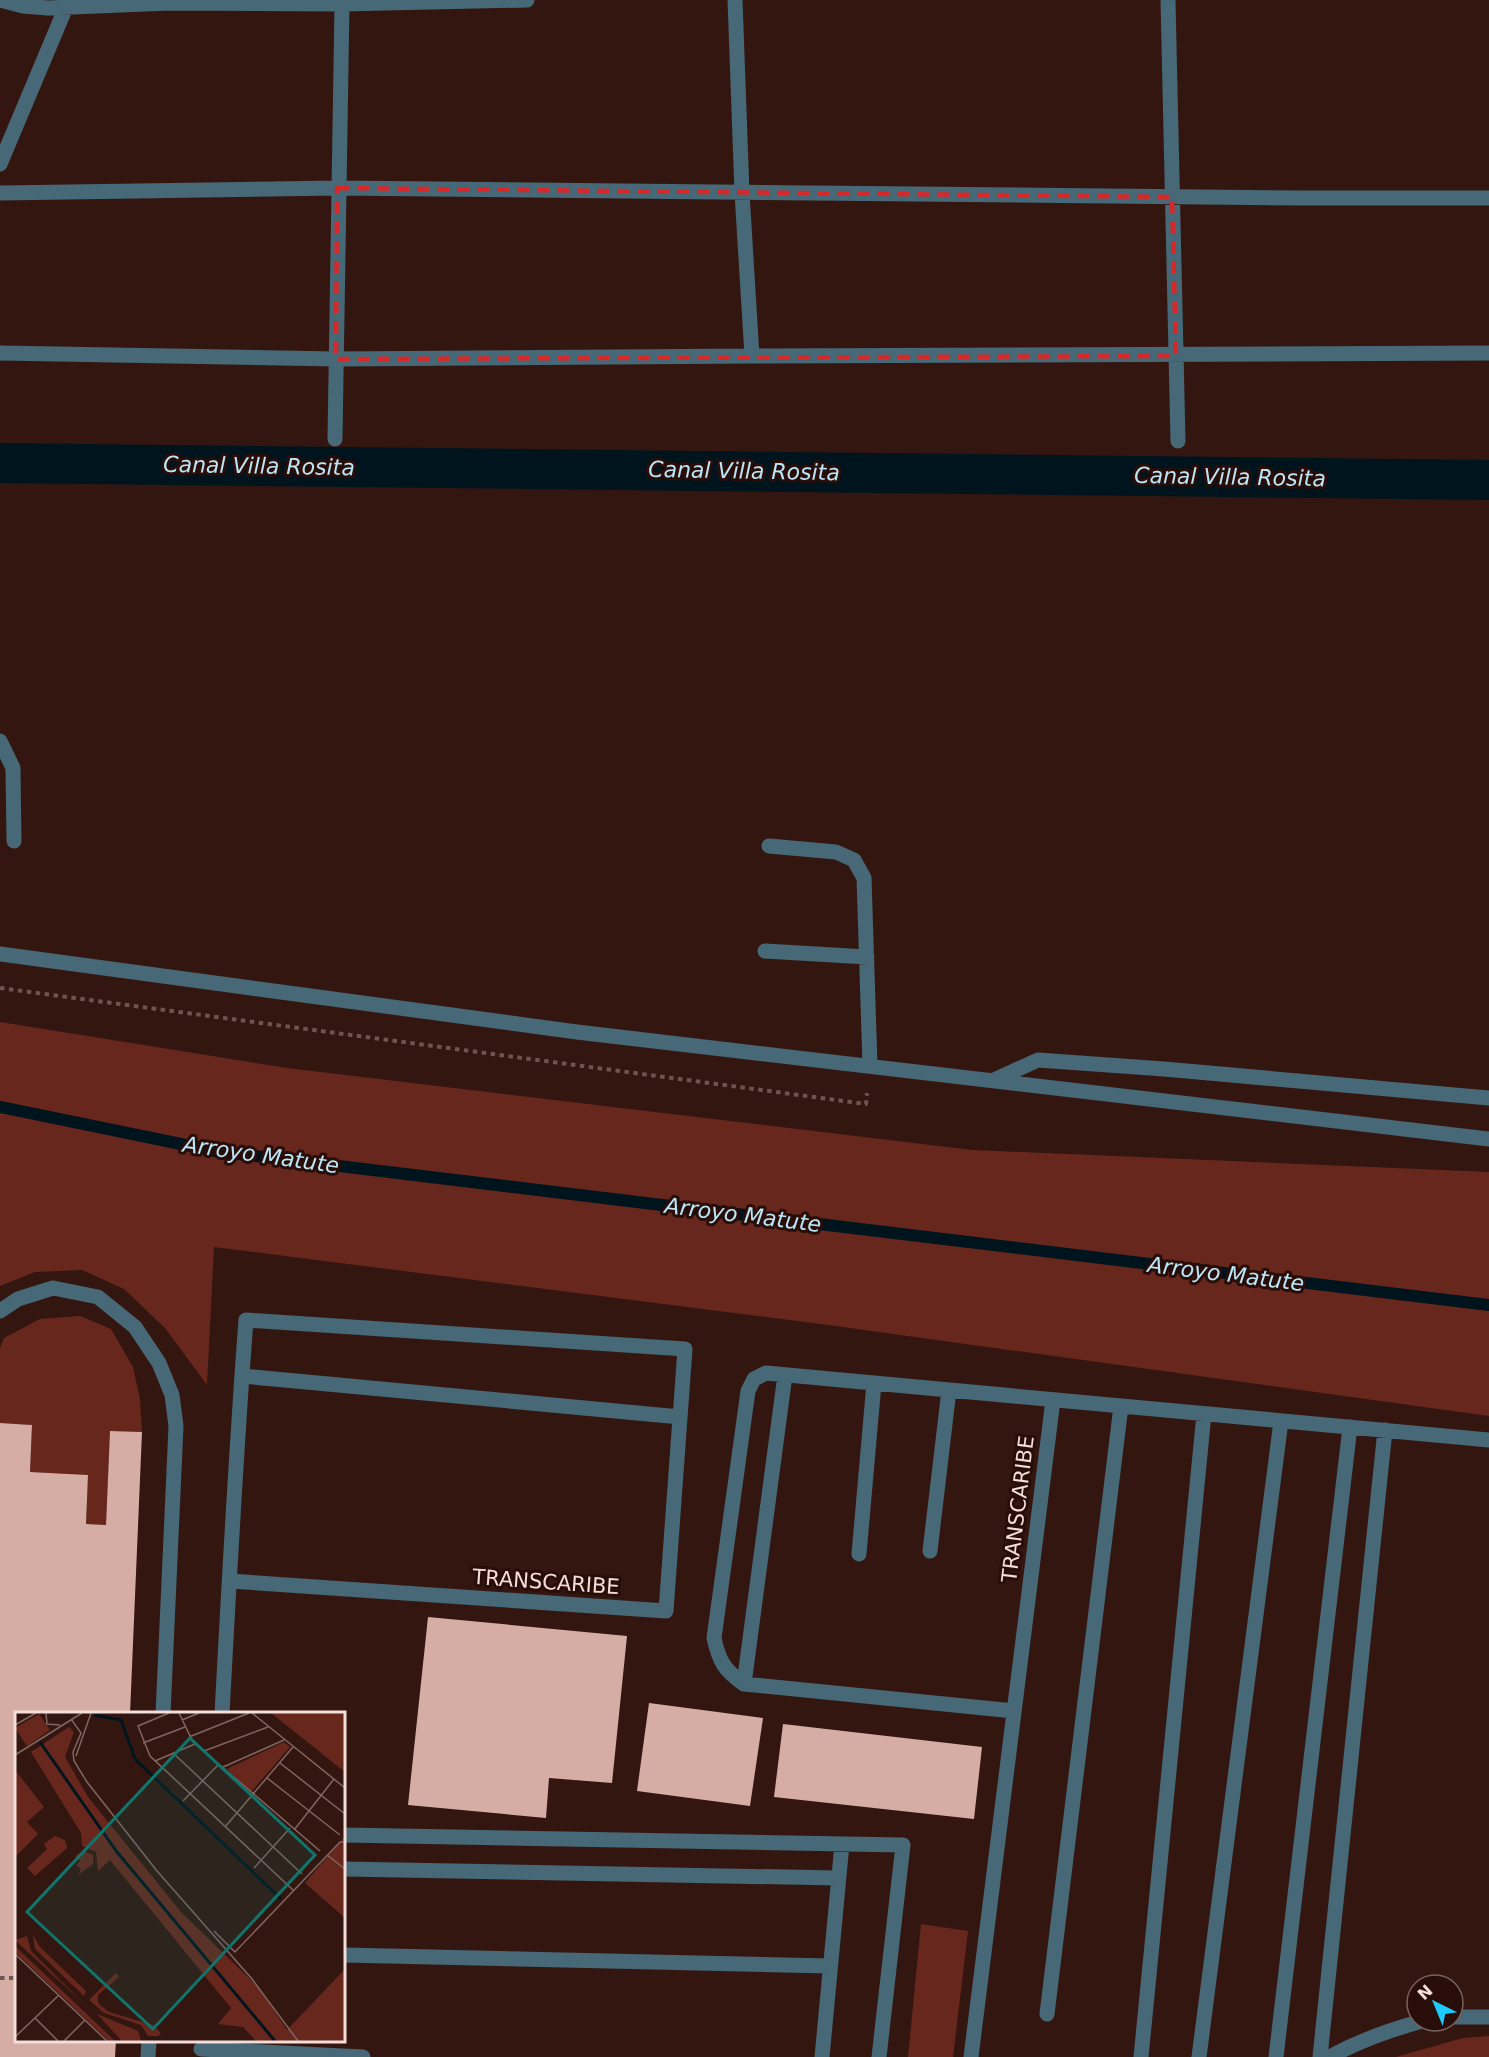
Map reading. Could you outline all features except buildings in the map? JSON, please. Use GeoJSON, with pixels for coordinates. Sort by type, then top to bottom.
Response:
{"type":"FeatureCollection","features":[{"type":"Feature","properties":{"kind":"street"},"geometry":{"type":"LineString","coordinates":[[0,0],[23,6],[48,8],[170,2],[342,4],[527,0]]}},
{"type":"Feature","properties":{"kind":"street"},"geometry":{"type":"LineString","coordinates":[[735,0],[742,193],[752,356]]}},
{"type":"Feature","properties":{"kind":"street"},"geometry":{"type":"LineString","coordinates":[[1168,0],[1178,441]]}},
{"type":"Feature","properties":{"kind":"street"},"geometry":{"type":"LineString","coordinates":[[335,440],[337,188],[342,4]]}},
{"type":"Feature","properties":{"kind":"street"},"geometry":{"type":"LineString","coordinates":[[0,164],[66,7]]}},
{"type":"Feature","properties":{"kind":"street"},"geometry":{"type":"LineString","coordinates":[[0,193],[337,188],[1489,198]]}},
{"type":"Feature","properties":{"kind":"street"},"geometry":{"type":"LineString","coordinates":[[0,353],[336,360],[1489,353]]}},
{"type":"Feature","properties":{"kind":"street"},"geometry":{"type":"LineString","coordinates":[[0,741],[13,768],[14,841]]}},
{"type":"Feature","properties":{"kind":"street"},"geometry":{"type":"LineString","coordinates":[[769,846],[836,852],[854,860],[864,879],[870,1065]]}},
{"type":"Feature","properties":{"kind":"street"},"geometry":{"type":"LineString","coordinates":[[765,951],[867,957]]}},
{"type":"Feature","properties":{"kind":"street"},"geometry":{"type":"LineString","coordinates":[[0,954],[577,1032],[1489,1138]]}},
{"type":"Feature","properties":{"kind":"street"},"geometry":{"type":"LineString","coordinates":[[994,1080],[1038,1060],[1489,1098]]}},
{"type":"Feature","properties":{"kind":"street"},"geometry":{"type":"LineString","coordinates":[[0,1311],[18,1299],[53,1288],[98,1297],[135,1327],[159,1363],[172,1395],[176,1426],[163,1712]]}},
{"type":"Feature","properties":{"kind":"street","name":"TRANSCARIBE"},"geometry":{"type":"LineString","coordinates":[[222,1712],[242,1376],[246,1320],[685,1349],[666,1611],[230,1581]]}},
{"type":"Feature","properties":{"kind":"street"},"geometry":{"type":"LineString","coordinates":[[1014,1711],[744,1684],[730,1674],[719,1658],[714,1638],[748,1391],[754,1379],[766,1372],[1489,1440]]}},
{"type":"Feature","properties":{"kind":"street"},"geometry":{"type":"LineString","coordinates":[[744,1684],[785,1375]]}},
{"type":"Feature","properties":{"kind":"street"},"geometry":{"type":"LineString","coordinates":[[242,1376],[680,1417]]}},
{"type":"Feature","properties":{"kind":"street"},"geometry":{"type":"LineString","coordinates":[[859,1554],[874,1383]]}},
{"type":"Feature","properties":{"kind":"street"},"geometry":{"type":"LineString","coordinates":[[930,1551],[949,1390]]}},
{"type":"Feature","properties":{"kind":"street","name":"TRANSCARIBE"},"geometry":{"type":"LineString","coordinates":[[971,2057],[1053,1400]]}},
{"type":"Feature","properties":{"kind":"street"},"geometry":{"type":"LineString","coordinates":[[1047,2014],[1121,1406]]}},
{"type":"Feature","properties":{"kind":"street"},"geometry":{"type":"LineString","coordinates":[[1141,2057],[1204,1414]]}},
{"type":"Feature","properties":{"kind":"street"},"geometry":{"type":"LineString","coordinates":[[1199,2057],[1281,1421]]}},
{"type":"Feature","properties":{"kind":"street"},"geometry":{"type":"LineString","coordinates":[[1276,2057],[1350,1427]]}},
{"type":"Feature","properties":{"kind":"street"},"geometry":{"type":"LineString","coordinates":[[1320,2057],[1385,1430]]}},
{"type":"Feature","properties":{"kind":"street"},"geometry":{"type":"LineString","coordinates":[[345,1835],[903,1845],[879,2057]]}},
{"type":"Feature","properties":{"kind":"street"},"geometry":{"type":"LineString","coordinates":[[822,2057],[842,1844]]}},
{"type":"Feature","properties":{"kind":"street"},"geometry":{"type":"LineString","coordinates":[[345,1869],[838,1878]]}},
{"type":"Feature","properties":{"kind":"street"},"geometry":{"type":"LineString","coordinates":[[345,1955],[830,1966]]}},
{"type":"Feature","properties":{"kind":"street"},"geometry":{"type":"LineString","coordinates":[[1465,2017],[1489,2017]]}},
{"type":"Feature","properties":{"kind":"street"},"geometry":{"type":"LineString","coordinates":[[1330,2057],[1344,2049],[1405,2026]]}},
{"type":"Feature","properties":{"kind":"street"},"geometry":{"type":"LineString","coordinates":[[201,2049],[363,2057]]}},
{"type":"Feature","properties":{"kind":"path"},"geometry":{"type":"LineString","coordinates":[[0,988],[866,1104],[870,1065]]}},
{"type":"Feature","properties":{"kind":"highlighted area"},"geometry":{"type":"Polygon","coordinates":[[[337,188],[1172,197],[1176,356],[336,359],[337,188]]]}},
{"type":"Feature","properties":{"kind":"shaded area"},"geometry":{"type":"Polygon","coordinates":[[[0,1022],[287,1068],[972,1150],[1489,1172],[1489,1416],[821,1324],[214,1247],[207,1385],[165,1328],[124,1289],[82,1270],[35,1272],[0,1286],[0,1022]]]}},
{"type":"Feature","properties":{"kind":"shaded area"},"geometry":{"type":"Polygon","coordinates":[[[80,1316],[111,1329],[133,1367],[140,1399],[142,1432],[110,1431],[106,1525],[86,1524],[88,1475],[30,1472],[32,1425],[0,1423],[0,1348],[4,1338],[40,1319],[80,1316]]]}},
{"type":"Feature","properties":{"kind":"shaded area"},"geometry":{"type":"Polygon","coordinates":[[[921,1924],[968,1931],[953,2057],[908,2057],[921,1924]]]}},
{"type":"Feature","properties":{"kind":"shaded area"},"geometry":{"type":"Polygon","coordinates":[[[1489,2036],[1489,2057],[1396,2057],[1463,2038],[1489,2036]]]}},
{"type":"Feature","properties":{"kind":"waterway","name":"Canal Villa Rosita"},"geometry":{"type":"LineString","coordinates":[[0,463],[1489,480]]}},
{"type":"Feature","properties":{"kind":"waterway","name":"Arroyo Matute"},"geometry":{"type":"LineString","coordinates":[[0,1107],[215,1151],[1489,1305]]}}]}
